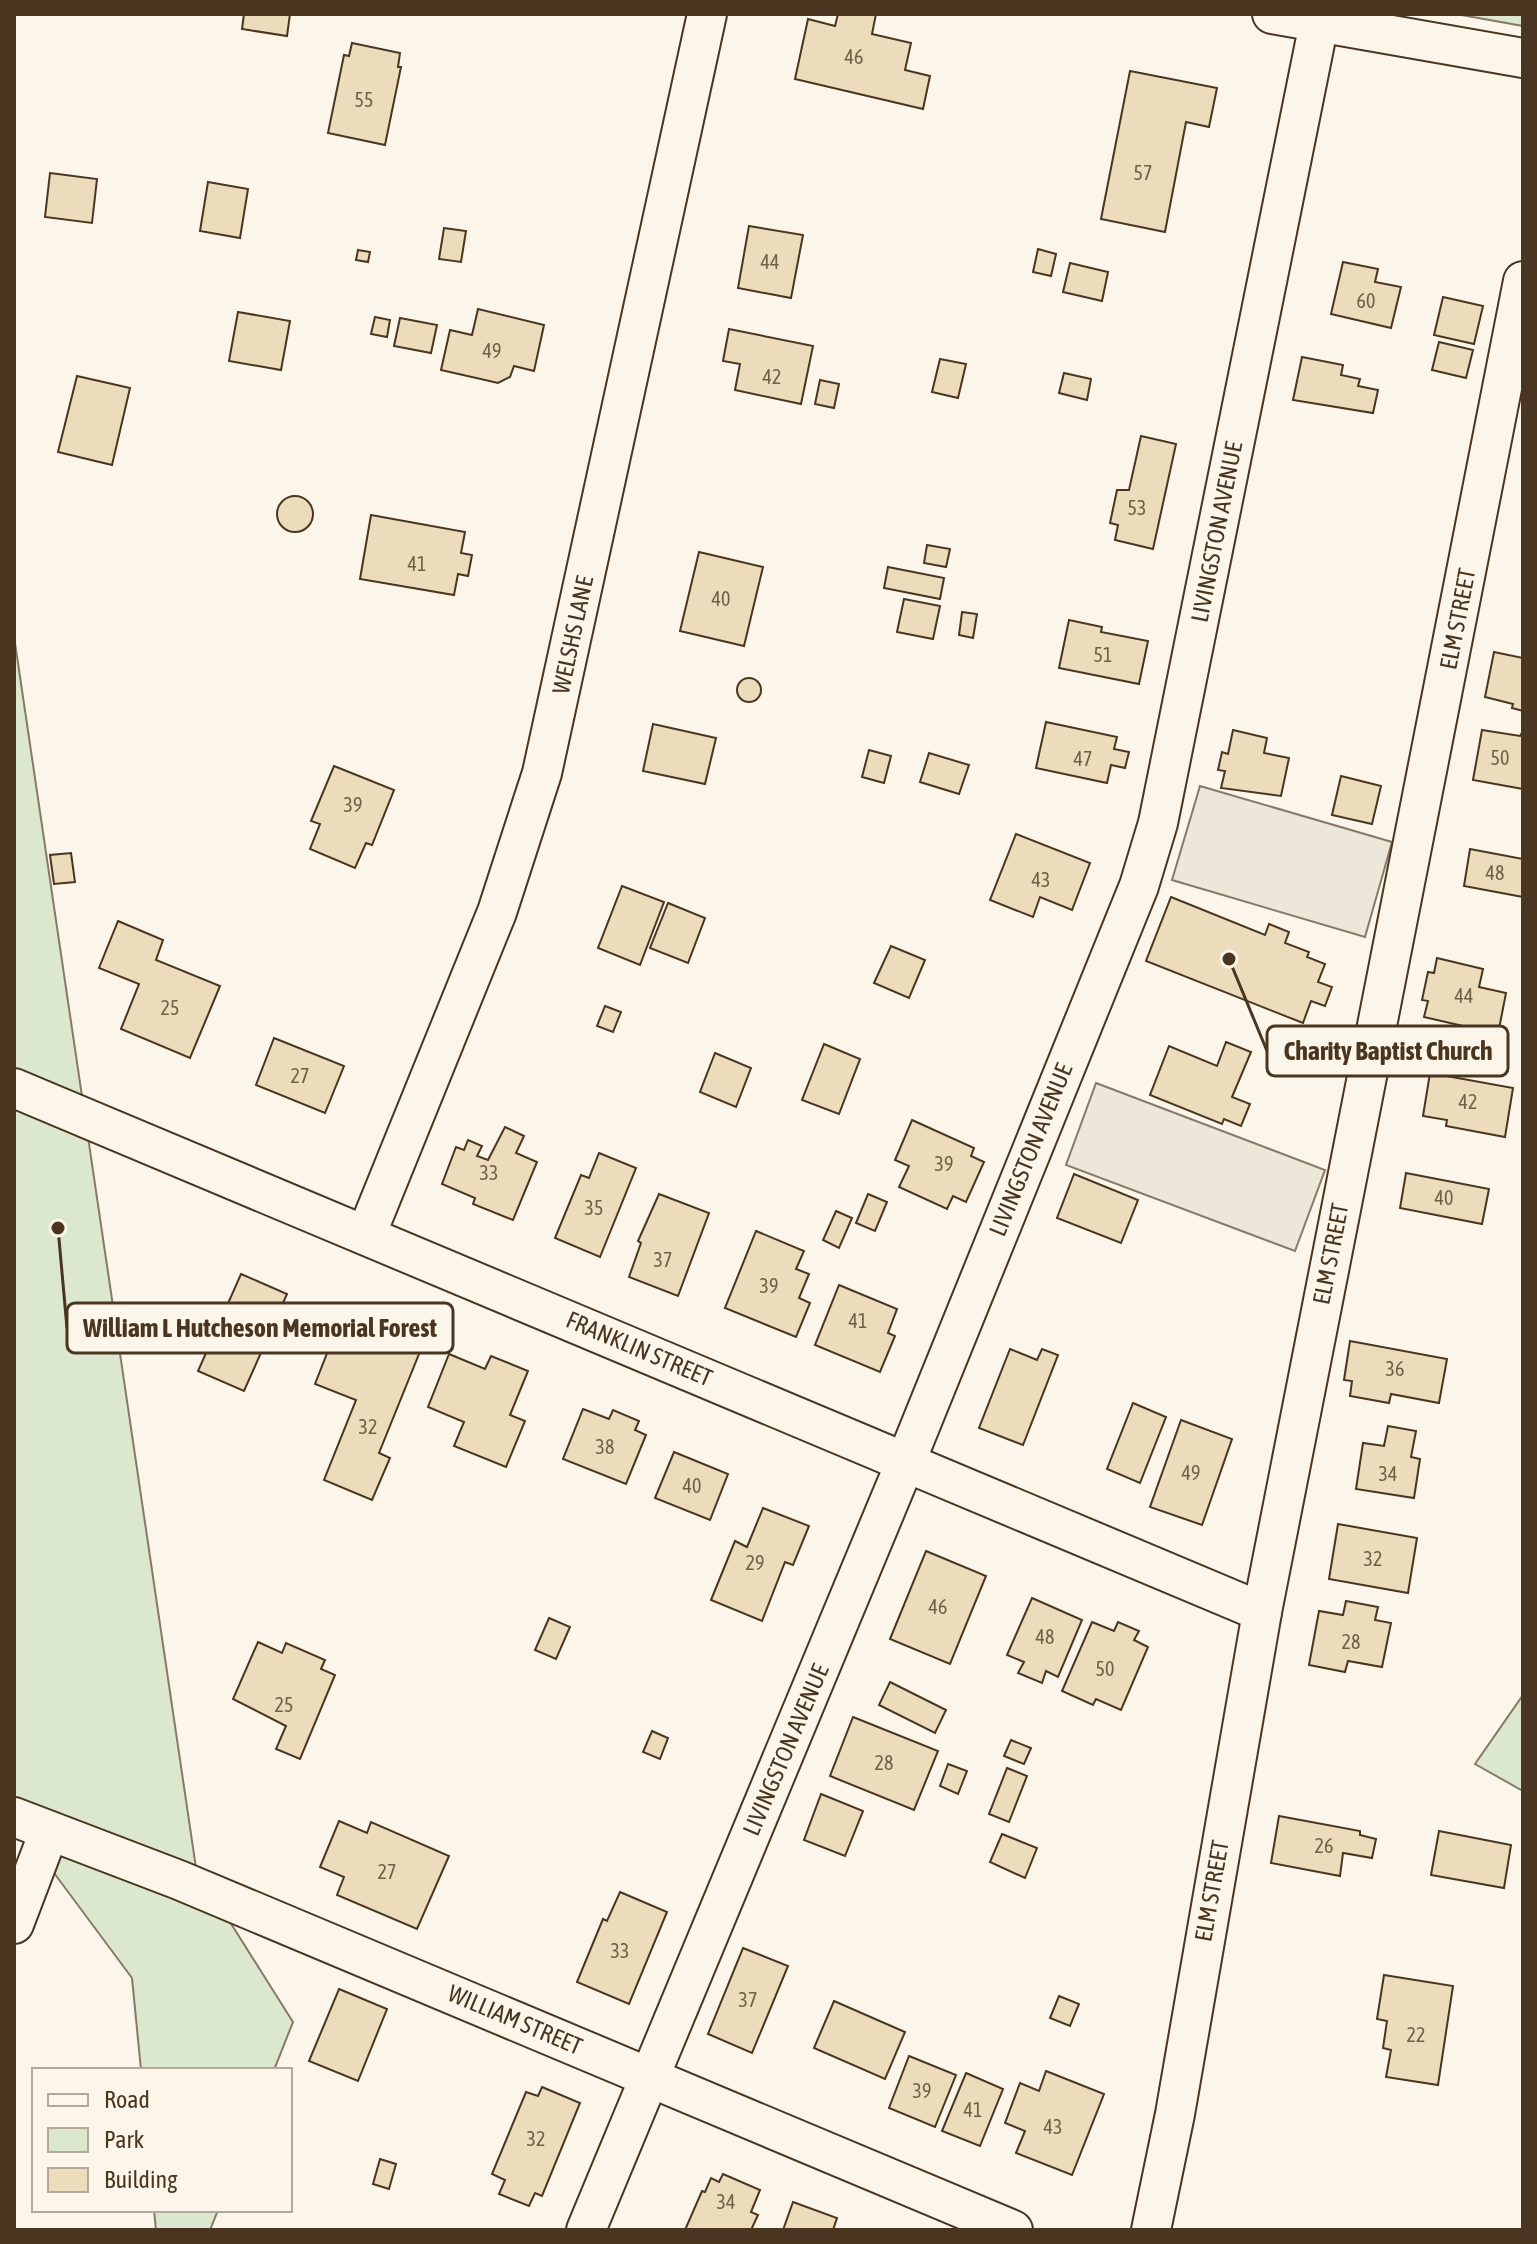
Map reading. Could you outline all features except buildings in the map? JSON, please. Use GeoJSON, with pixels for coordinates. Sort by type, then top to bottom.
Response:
{"type":"FeatureCollection","features":[{"type":"Feature","properties":{"kind":"street","name":"WELSHS LANE"},"geometry":{"type":"LineString","coordinates":[[366,1235],[497,912],[542,773],[707,14]]}},
{"type":"Feature","properties":{"kind":"street"},"geometry":{"type":"LineString","coordinates":[[1272,14],[1523,58]]}},
{"type":"Feature","properties":{"kind":"street","name":"LIVINGSTON AVENUE"},"geometry":{"type":"LineString","coordinates":[[586,2230],[906,1461],[1139,886],[1158,823],[1319,23]]}},
{"type":"Feature","properties":{"kind":"street","name":"ELM STREET"},"geometry":{"type":"LineString","coordinates":[[1151,2230],[1175,2114],[1262,1612],[1523,281]]}},
{"type":"Feature","properties":{"kind":"street","name":"FRANKLIN STREET"},"geometry":{"type":"LineString","coordinates":[[14,1088],[1262,1612]]}},
{"type":"Feature","properties":{"kind":"street","name":"WILLIAM STREET"},"geometry":{"type":"LineString","coordinates":[[14,1817],[179,1880],[1013,2230]]}},
{"type":"Feature","properties":{"kind":"street"},"geometry":{"type":"LineString","coordinates":[[14,1924],[49,1832]]}},
{"type":"Feature","properties":{"kind":"green space"},"geometry":{"type":"Polygon","coordinates":[[[1456,14],[1523,14],[1523,26],[1456,14]]]}},
{"type":"Feature","properties":{"kind":"green space"},"geometry":{"type":"Polygon","coordinates":[[[14,636],[196,1868],[293,2022],[275,2068],[141,2068],[132,1978],[14,1819],[14,636]]]}},
{"type":"Feature","properties":{"kind":"green space"},"geometry":{"type":"Polygon","coordinates":[[[1523,1695],[1523,1791],[1475,1764],[1523,1695]]]}},
{"type":"Feature","properties":{"kind":"green space"},"geometry":{"type":"Polygon","coordinates":[[[154,2212],[217,2212],[210,2230],[156,2230],[154,2212]]]}},
{"type":"Feature","properties":{"kind":"shaded area"},"geometry":{"type":"Polygon","coordinates":[[[1200,786],[1392,842],[1365,937],[1172,880],[1200,786]]]}},
{"type":"Feature","properties":{"kind":"shaded area"},"geometry":{"type":"Polygon","coordinates":[[[1096,1083],[1325,1170],[1295,1251],[1066,1165],[1096,1083]]]}},
{"type":"Feature","properties":{"kind":"place","name":"Charity Baptist Church"},"geometry":{"type":"Point","coordinates":[1229,959]}},
{"type":"Feature","properties":{"kind":"place","name":"William L Hutcheson Memorial Forest"},"geometry":{"type":"Point","coordinates":[58,1228]}}]}
